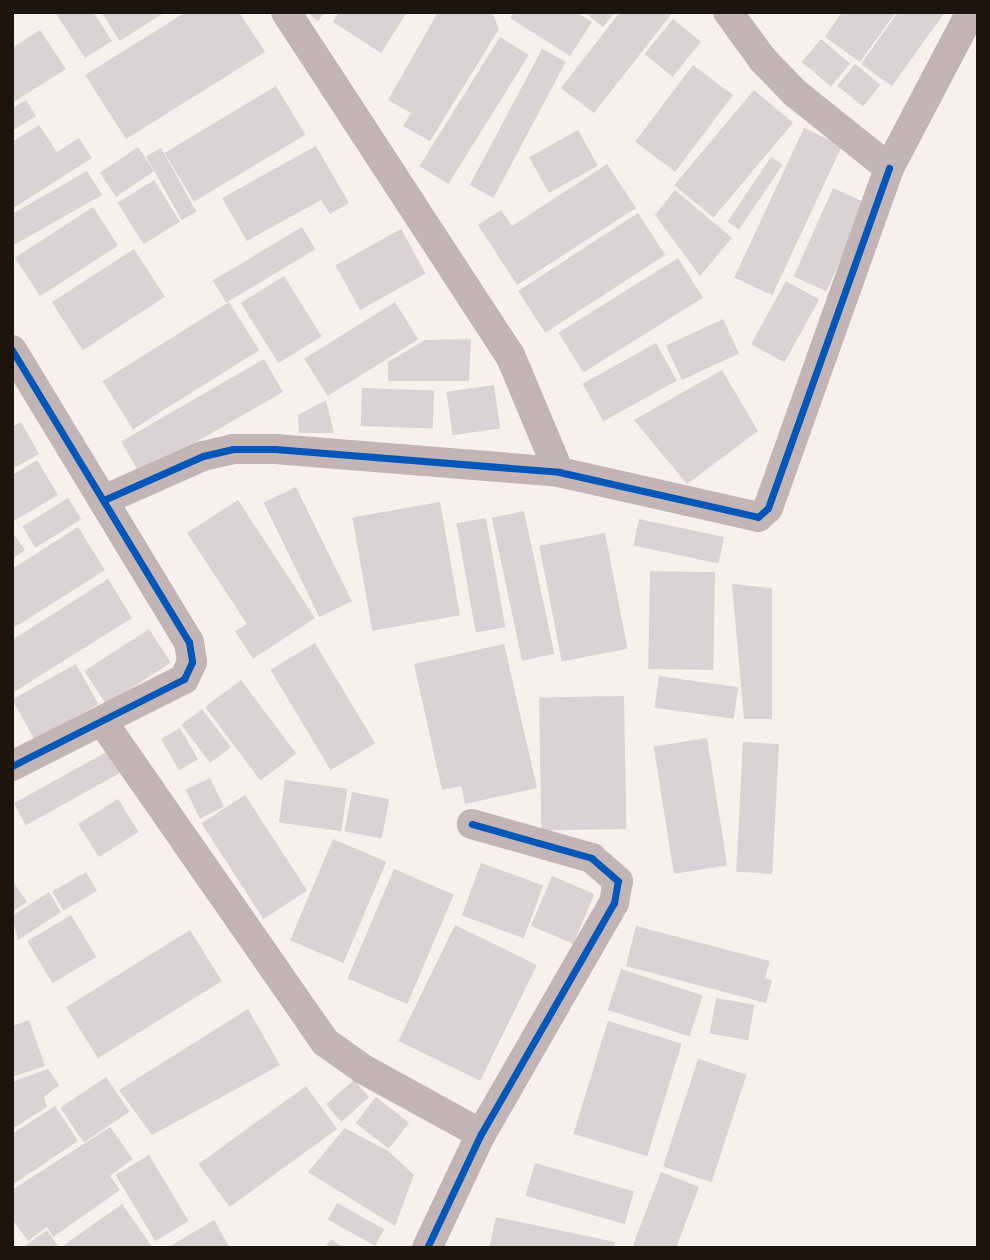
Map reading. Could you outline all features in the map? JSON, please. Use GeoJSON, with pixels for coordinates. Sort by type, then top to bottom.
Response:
{"type":"FeatureCollection","features":[{"type":"Feature","properties":{"kind":"street"},"geometry":{"type":"LineString","coordinates":[[286,12],[510,355],[559,472]]}},
{"type":"Feature","properties":{"kind":"street"},"geometry":{"type":"LineString","coordinates":[[728,12],[763,60],[795,93],[889,168]]}},
{"type":"Feature","properties":{"kind":"street"},"geometry":{"type":"LineString","coordinates":[[106,499],[204,456],[233,449],[559,472],[758,517],[768,508],[889,168],[971,12]]}},
{"type":"Feature","properties":{"kind":"street"},"geometry":{"type":"LineString","coordinates":[[12,351],[106,499],[189,642],[192,662],[184,679],[12,766]]}},
{"type":"Feature","properties":{"kind":"street"},"geometry":{"type":"LineString","coordinates":[[102,721],[325,1042],[363,1069],[481,1134]]}},
{"type":"Feature","properties":{"kind":"street"},"geometry":{"type":"LineString","coordinates":[[427,1248],[481,1134],[614,903],[618,881],[592,858],[472,824]]}},
{"type":"Feature","properties":{"kind":"building"},"geometry":{"type":"Polygon","coordinates":[[[55,12],[93,12],[112,41],[85,58],[55,12]]]}},
{"type":"Feature","properties":{"kind":"building"},"geometry":{"type":"Polygon","coordinates":[[[101,12],[165,12],[120,41],[101,12]]]}},
{"type":"Feature","properties":{"kind":"building"},"geometry":{"type":"Polygon","coordinates":[[[186,12],[239,12],[265,52],[126,139],[85,75],[186,12]]]}},
{"type":"Feature","properties":{"kind":"building"},"geometry":{"type":"Polygon","coordinates":[[[307,12],[325,12],[318,21],[307,12]]]}},
{"type":"Feature","properties":{"kind":"building"},"geometry":{"type":"Polygon","coordinates":[[[339,12],[407,12],[381,53],[333,22],[339,12]]]}},
{"type":"Feature","properties":{"kind":"building"},"geometry":{"type":"Polygon","coordinates":[[[438,12],[492,12],[499,29],[430,141],[403,126],[411,113],[388,100],[438,12]]]}},
{"type":"Feature","properties":{"kind":"building"},"geometry":{"type":"Polygon","coordinates":[[[514,12],[576,12],[592,22],[570,56],[510,18],[514,12]]]}},
{"type":"Feature","properties":{"kind":"building"},"geometry":{"type":"Polygon","coordinates":[[[584,12],[615,12],[603,27],[584,12]]]}},
{"type":"Feature","properties":{"kind":"building"},"geometry":{"type":"Polygon","coordinates":[[[620,12],[673,12],[594,113],[561,88],[620,12]]]}},
{"type":"Feature","properties":{"kind":"building"},"geometry":{"type":"Polygon","coordinates":[[[842,12],[896,12],[860,62],[825,37],[842,12]]]}},
{"type":"Feature","properties":{"kind":"building"},"geometry":{"type":"Polygon","coordinates":[[[898,12],[945,12],[892,86],[861,64],[898,12]]]}},
{"type":"Feature","properties":{"kind":"building"},"geometry":{"type":"Polygon","coordinates":[[[673,19],[701,42],[673,77],[645,54],[673,19]]]}},
{"type":"Feature","properties":{"kind":"building"},"geometry":{"type":"Polygon","coordinates":[[[40,30],[66,69],[12,103],[12,48],[40,30]]]}},
{"type":"Feature","properties":{"kind":"building"},"geometry":{"type":"Polygon","coordinates":[[[500,37],[529,55],[448,184],[419,166],[500,37]]]}},
{"type":"Feature","properties":{"kind":"building"},"geometry":{"type":"Polygon","coordinates":[[[821,39],[850,63],[831,86],[802,62],[821,39]]]}},
{"type":"Feature","properties":{"kind":"building"},"geometry":{"type":"Polygon","coordinates":[[[542,49],[566,62],[494,198],[470,185],[542,49]]]}},
{"type":"Feature","properties":{"kind":"building"},"geometry":{"type":"Polygon","coordinates":[[[855,64],[881,85],[863,107],[837,86],[855,64]]]}},
{"type":"Feature","properties":{"kind":"building"},"geometry":{"type":"Polygon","coordinates":[[[693,65],[733,95],[675,172],[635,142],[693,65]]]}},
{"type":"Feature","properties":{"kind":"building"},"geometry":{"type":"Polygon","coordinates":[[[276,86],[305,135],[194,202],[165,153],[276,86]]]}},
{"type":"Feature","properties":{"kind":"building"},"geometry":{"type":"Polygon","coordinates":[[[754,90],[793,123],[713,218],[674,185],[754,90]]]}},
{"type":"Feature","properties":{"kind":"building"},"geometry":{"type":"Polygon","coordinates":[[[26,100],[36,116],[12,131],[12,109],[26,100]]]}},
{"type":"Feature","properties":{"kind":"building"},"geometry":{"type":"Polygon","coordinates":[[[39,125],[57,152],[79,138],[92,158],[12,209],[12,142],[39,125]]]}},
{"type":"Feature","properties":{"kind":"building"},"geometry":{"type":"Polygon","coordinates":[[[804,128],[842,146],[772,295],[734,278],[804,128]]]}},
{"type":"Feature","properties":{"kind":"building"},"geometry":{"type":"Polygon","coordinates":[[[578,130],[598,166],[549,193],[529,157],[578,130]]]}},
{"type":"Feature","properties":{"kind":"building"},"geometry":{"type":"Polygon","coordinates":[[[316,146],[349,203],[330,214],[321,200],[247,241],[222,198],[316,146]]]}},
{"type":"Feature","properties":{"kind":"building"},"geometry":{"type":"Polygon","coordinates":[[[138,147],[154,171],[116,197],[100,173],[138,147]]]}},
{"type":"Feature","properties":{"kind":"building"},"geometry":{"type":"Polygon","coordinates":[[[161,148],[196,212],[182,220],[146,156],[161,148]]]}},
{"type":"Feature","properties":{"kind":"building"},"geometry":{"type":"Polygon","coordinates":[[[771,157],[783,165],[739,229],[727,222],[771,157]]]}},
{"type":"Feature","properties":{"kind":"building"},"geometry":{"type":"Polygon","coordinates":[[[607,164],[636,208],[517,285],[478,225],[501,210],[512,226],[607,164]]]}},
{"type":"Feature","properties":{"kind":"building"},"geometry":{"type":"Polygon","coordinates":[[[87,171],[102,195],[12,246],[12,214],[87,171]]]}},
{"type":"Feature","properties":{"kind":"building"},"geometry":{"type":"Polygon","coordinates":[[[154,180],[180,222],[143,244],[118,203],[154,180]]]}},
{"type":"Feature","properties":{"kind":"building"},"geometry":{"type":"Polygon","coordinates":[[[833,188],[866,203],[826,291],[794,277],[833,188]]]}},
{"type":"Feature","properties":{"kind":"building"},"geometry":{"type":"Polygon","coordinates":[[[675,190],[732,238],[700,276],[655,215],[675,190]]]}},
{"type":"Feature","properties":{"kind":"building"},"geometry":{"type":"Polygon","coordinates":[[[93,207],[118,246],[40,296],[15,258],[93,207]]]}},
{"type":"Feature","properties":{"kind":"building"},"geometry":{"type":"Polygon","coordinates":[[[638,213],[665,255],[545,333],[518,291],[638,213]]]}},
{"type":"Feature","properties":{"kind":"building"},"geometry":{"type":"Polygon","coordinates":[[[302,227],[315,249],[226,303],[213,281],[302,227]]]}},
{"type":"Feature","properties":{"kind":"building"},"geometry":{"type":"Polygon","coordinates":[[[401,229],[426,274],[360,310],[335,265],[401,229]]]}},
{"type":"Feature","properties":{"kind":"building"},"geometry":{"type":"Polygon","coordinates":[[[134,249],[165,297],[83,350],[52,302],[134,249]]]}},
{"type":"Feature","properties":{"kind":"building"},"geometry":{"type":"Polygon","coordinates":[[[678,258],[703,298],[583,373],[558,333],[678,258]]]}},
{"type":"Feature","properties":{"kind":"building"},"geometry":{"type":"Polygon","coordinates":[[[284,276],[322,336],[278,363],[241,303],[284,276]]]}},
{"type":"Feature","properties":{"kind":"building"},"geometry":{"type":"Polygon","coordinates":[[[786,281],[819,299],[784,362],[751,344],[786,281]]]}},
{"type":"Feature","properties":{"kind":"building"},"geometry":{"type":"Polygon","coordinates":[[[229,302],[259,350],[133,429],[103,381],[229,302]]]}},
{"type":"Feature","properties":{"kind":"building"},"geometry":{"type":"Polygon","coordinates":[[[395,302],[418,339],[328,396],[304,359],[395,302]]]}},
{"type":"Feature","properties":{"kind":"building"},"geometry":{"type":"Polygon","coordinates":[[[723,319],[739,353],[682,380],[666,346],[723,319]]]}},
{"type":"Feature","properties":{"kind":"building"},"geometry":{"type":"Polygon","coordinates":[[[471,339],[469,381],[388,381],[388,362],[425,340],[471,339]]]}},
{"type":"Feature","properties":{"kind":"building"},"geometry":{"type":"Polygon","coordinates":[[[656,343],[677,381],[603,421],[583,384],[656,343]]]}},
{"type":"Feature","properties":{"kind":"building"},"geometry":{"type":"Polygon","coordinates":[[[264,359],[283,392],[140,474],[121,442],[264,359]]]}},
{"type":"Feature","properties":{"kind":"building"},"geometry":{"type":"Polygon","coordinates":[[[722,370],[758,431],[687,484],[634,420],[722,370]]]}},
{"type":"Feature","properties":{"kind":"building"},"geometry":{"type":"Polygon","coordinates":[[[494,385],[500,429],[453,435],[446,392],[494,385]]]}},
{"type":"Feature","properties":{"kind":"building"},"geometry":{"type":"Polygon","coordinates":[[[362,388],[434,391],[433,428],[361,426],[362,388]]]}},
{"type":"Feature","properties":{"kind":"building"},"geometry":{"type":"Polygon","coordinates":[[[326,400],[334,433],[299,433],[298,415],[326,400]]]}},
{"type":"Feature","properties":{"kind":"building"},"geometry":{"type":"Polygon","coordinates":[[[21,422],[39,454],[12,469],[12,427],[21,422]]]}},
{"type":"Feature","properties":{"kind":"building"},"geometry":{"type":"Polygon","coordinates":[[[37,460],[58,495],[12,522],[12,475],[37,460]]]}},
{"type":"Feature","properties":{"kind":"building"},"geometry":{"type":"Polygon","coordinates":[[[296,487],[352,601],[319,617],[264,503],[296,487]]]}},
{"type":"Feature","properties":{"kind":"building"},"geometry":{"type":"Polygon","coordinates":[[[68,498],[81,519],[35,548],[22,527],[68,498]]]}},
{"type":"Feature","properties":{"kind":"building"},"geometry":{"type":"Polygon","coordinates":[[[238,500],[315,618],[253,659],[235,631],[247,624],[187,533],[238,500]]]}},
{"type":"Feature","properties":{"kind":"building"},"geometry":{"type":"Polygon","coordinates":[[[440,502],[460,615],[372,631],[352,517],[440,502]]]}},
{"type":"Feature","properties":{"kind":"building"},"geometry":{"type":"Polygon","coordinates":[[[524,511],[554,654],[522,661],[492,518],[524,511]]]}},
{"type":"Feature","properties":{"kind":"building"},"geometry":{"type":"Polygon","coordinates":[[[486,518],[505,627],[476,633],[456,523],[486,518]]]}},
{"type":"Feature","properties":{"kind":"building"},"geometry":{"type":"Polygon","coordinates":[[[639,519],[724,537],[718,563],[633,545],[639,519]]]}},
{"type":"Feature","properties":{"kind":"building"},"geometry":{"type":"Polygon","coordinates":[[[78,527],[105,570],[12,629],[12,569],[78,527]]]}},
{"type":"Feature","properties":{"kind":"building"},"geometry":{"type":"Polygon","coordinates":[[[12,532],[25,550],[12,559],[12,532]]]}},
{"type":"Feature","properties":{"kind":"building"},"geometry":{"type":"Polygon","coordinates":[[[605,533],[628,649],[562,662],[539,546],[605,533]]]}},
{"type":"Feature","properties":{"kind":"building"},"geometry":{"type":"Polygon","coordinates":[[[650,571],[715,572],[713,670],[648,669],[650,571]]]}},
{"type":"Feature","properties":{"kind":"building"},"geometry":{"type":"Polygon","coordinates":[[[108,579],[132,618],[14,692],[12,640],[108,579]]]}},
{"type":"Feature","properties":{"kind":"building"},"geometry":{"type":"Polygon","coordinates":[[[732,584],[772,588],[772,719],[744,719],[732,584]]]}},
{"type":"Feature","properties":{"kind":"building"},"geometry":{"type":"Polygon","coordinates":[[[149,629],[171,663],[106,704],[84,671],[149,629]]]}},
{"type":"Feature","properties":{"kind":"building"},"geometry":{"type":"Polygon","coordinates":[[[315,643],[375,743],[331,770],[270,670],[315,643]]]}},
{"type":"Feature","properties":{"kind":"building"},"geometry":{"type":"Polygon","coordinates":[[[504,644],[537,788],[465,804],[461,786],[442,790],[414,664],[504,644]]]}},
{"type":"Feature","properties":{"kind":"building"},"geometry":{"type":"Polygon","coordinates":[[[76,664],[98,704],[34,740],[12,699],[76,664]]]}},
{"type":"Feature","properties":{"kind":"building"},"geometry":{"type":"Polygon","coordinates":[[[659,676],[738,687],[734,719],[655,708],[659,676]]]}},
{"type":"Feature","properties":{"kind":"building"},"geometry":{"type":"Polygon","coordinates":[[[241,680],[296,753],[260,781],[205,707],[241,680]]]}},
{"type":"Feature","properties":{"kind":"building"},"geometry":{"type":"Polygon","coordinates":[[[624,696],[626,829],[541,830],[539,697],[624,696]]]}},
{"type":"Feature","properties":{"kind":"building"},"geometry":{"type":"Polygon","coordinates":[[[202,709],[231,747],[210,763],[181,725],[202,709]]]}},
{"type":"Feature","properties":{"kind":"building"},"geometry":{"type":"Polygon","coordinates":[[[180,728],[198,759],[179,770],[161,739],[180,728]]]}},
{"type":"Feature","properties":{"kind":"building"},"geometry":{"type":"Polygon","coordinates":[[[707,738],[727,865],[674,874],[654,746],[707,738]]]}},
{"type":"Feature","properties":{"kind":"building"},"geometry":{"type":"Polygon","coordinates":[[[743,742],[779,744],[772,874],[736,872],[743,742]]]}},
{"type":"Feature","properties":{"kind":"building"},"geometry":{"type":"Polygon","coordinates":[[[110,750],[122,772],[26,825],[14,803],[110,750]]]}},
{"type":"Feature","properties":{"kind":"building"},"geometry":{"type":"Polygon","coordinates":[[[210,778],[224,807],[200,819],[186,790],[210,778]]]}},
{"type":"Feature","properties":{"kind":"building"},"geometry":{"type":"Polygon","coordinates":[[[285,780],[347,789],[341,831],[279,823],[285,780]]]}},
{"type":"Feature","properties":{"kind":"building"},"geometry":{"type":"Polygon","coordinates":[[[352,792],[389,799],[382,839],[344,831],[352,792]]]}},
{"type":"Feature","properties":{"kind":"building"},"geometry":{"type":"Polygon","coordinates":[[[245,795],[307,891],[263,919],[201,823],[245,795]]]}},
{"type":"Feature","properties":{"kind":"building"},"geometry":{"type":"Polygon","coordinates":[[[118,799],[139,832],[99,857],[78,824],[118,799]]]}},
{"type":"Feature","properties":{"kind":"building"},"geometry":{"type":"Polygon","coordinates":[[[333,839],[386,862],[343,963],[290,940],[333,839]]]}},
{"type":"Feature","properties":{"kind":"building"},"geometry":{"type":"Polygon","coordinates":[[[481,863],[543,886],[524,938],[462,916],[481,863]]]}},
{"type":"Feature","properties":{"kind":"building"},"geometry":{"type":"Polygon","coordinates":[[[394,869],[454,894],[407,1004],[348,979],[394,869]]]}},
{"type":"Feature","properties":{"kind":"building"},"geometry":{"type":"Polygon","coordinates":[[[86,872],[97,891],[63,911],[52,892],[86,872]]]}},
{"type":"Feature","properties":{"kind":"building"},"geometry":{"type":"Polygon","coordinates":[[[552,876],[594,894],[573,944],[531,926],[552,876]]]}},
{"type":"Feature","properties":{"kind":"building"},"geometry":{"type":"Polygon","coordinates":[[[12,880],[27,902],[12,912],[12,880]]]}},
{"type":"Feature","properties":{"kind":"building"},"geometry":{"type":"Polygon","coordinates":[[[49,892],[61,912],[18,940],[12,916],[49,892]]]}},
{"type":"Feature","properties":{"kind":"building"},"geometry":{"type":"Polygon","coordinates":[[[71,915],[96,957],[53,983],[27,941],[71,915]]]}},
{"type":"Feature","properties":{"kind":"building"},"geometry":{"type":"Polygon","coordinates":[[[455,925],[537,965],[480,1081],[398,1041],[455,925]]]}},
{"type":"Feature","properties":{"kind":"building"},"geometry":{"type":"Polygon","coordinates":[[[636,926],[770,961],[765,978],[772,980],[766,1003],[626,966],[636,926]]]}},
{"type":"Feature","properties":{"kind":"building"},"geometry":{"type":"Polygon","coordinates":[[[190,930],[222,981],[98,1058],[66,1007],[190,930]]]}},
{"type":"Feature","properties":{"kind":"building"},"geometry":{"type":"Polygon","coordinates":[[[621,969],[703,996],[690,1036],[608,1010],[621,969]]]}},
{"type":"Feature","properties":{"kind":"building"},"geometry":{"type":"Polygon","coordinates":[[[716,998],[754,1005],[748,1040],[710,1033],[716,998]]]}},
{"type":"Feature","properties":{"kind":"building"},"geometry":{"type":"Polygon","coordinates":[[[248,1009],[280,1065],[152,1135],[119,1090],[248,1009]]]}},
{"type":"Feature","properties":{"kind":"building"},"geometry":{"type":"Polygon","coordinates":[[[29,1020],[45,1066],[12,1077],[12,1026],[29,1020]]]}},
{"type":"Feature","properties":{"kind":"building"},"geometry":{"type":"Polygon","coordinates":[[[608,1021],[682,1044],[647,1156],[574,1134],[608,1021]]]}},
{"type":"Feature","properties":{"kind":"building"},"geometry":{"type":"Polygon","coordinates":[[[698,1059],[747,1075],[712,1182],[663,1166],[698,1059]]]}},
{"type":"Feature","properties":{"kind":"building"},"geometry":{"type":"Polygon","coordinates":[[[48,1069],[59,1085],[44,1097],[47,1107],[12,1129],[12,1082],[48,1069]]]}},
{"type":"Feature","properties":{"kind":"building"},"geometry":{"type":"Polygon","coordinates":[[[106,1077],[129,1112],[84,1143],[60,1108],[106,1077]]]}},
{"type":"Feature","properties":{"kind":"building"},"geometry":{"type":"Polygon","coordinates":[[[354,1080],[369,1097],[341,1122],[326,1104],[354,1080]]]}},
{"type":"Feature","properties":{"kind":"building"},"geometry":{"type":"Polygon","coordinates":[[[306,1086],[337,1129],[230,1207],[198,1164],[306,1086]]]}},
{"type":"Feature","properties":{"kind":"building"},"geometry":{"type":"Polygon","coordinates":[[[376,1097],[409,1123],[389,1149],[356,1123],[376,1097]]]}},
{"type":"Feature","properties":{"kind":"building"},"geometry":{"type":"Polygon","coordinates":[[[55,1106],[78,1141],[12,1185],[12,1134],[55,1106]]]}},
{"type":"Feature","properties":{"kind":"building"},"geometry":{"type":"Polygon","coordinates":[[[110,1127],[133,1159],[110,1176],[120,1190],[53,1237],[47,1227],[28,1241],[12,1219],[12,1190],[110,1127]]]}},
{"type":"Feature","properties":{"kind":"building"},"geometry":{"type":"Polygon","coordinates":[[[345,1128],[388,1151],[414,1175],[395,1226],[308,1172],[345,1128]]]}},
{"type":"Feature","properties":{"kind":"building"},"geometry":{"type":"Polygon","coordinates":[[[149,1155],[189,1221],[155,1241],[116,1175],[149,1155]]]}},
{"type":"Feature","properties":{"kind":"building"},"geometry":{"type":"Polygon","coordinates":[[[535,1163],[634,1191],[625,1224],[526,1196],[535,1163]]]}},
{"type":"Feature","properties":{"kind":"building"},"geometry":{"type":"Polygon","coordinates":[[[661,1172],[699,1187],[676,1248],[641,1248],[633,1245],[661,1172]]]}},
{"type":"Feature","properties":{"kind":"building"},"geometry":{"type":"Polygon","coordinates":[[[337,1203],[384,1229],[375,1246],[328,1220],[337,1203]]]}},
{"type":"Feature","properties":{"kind":"building"},"geometry":{"type":"Polygon","coordinates":[[[122,1204],[153,1248],[60,1248],[122,1204]]]}},
{"type":"Feature","properties":{"kind":"building"},"geometry":{"type":"Polygon","coordinates":[[[496,1217],[615,1242],[614,1248],[489,1248],[496,1217]]]}},
{"type":"Feature","properties":{"kind":"building"},"geometry":{"type":"Polygon","coordinates":[[[214,1220],[230,1248],[167,1248],[214,1220]]]}},
{"type":"Feature","properties":{"kind":"building"},"geometry":{"type":"Polygon","coordinates":[[[47,1230],[59,1248],[29,1248],[26,1245],[47,1230]]]}},
{"type":"Feature","properties":{"kind":"building"},"geometry":{"type":"Polygon","coordinates":[[[331,1239],[344,1248],[325,1248],[331,1239]]]}},
{"type":"Feature","properties":{"kind":"cycle path"},"geometry":{"type":"LineString","coordinates":[[106,499],[203,456],[233,449],[275,449],[559,472],[758,517],[768,508],[889,168]]}},
{"type":"Feature","properties":{"kind":"cycle path"},"geometry":{"type":"LineString","coordinates":[[12,350],[189,642],[192,662],[184,679],[12,766]]}},
{"type":"Feature","properties":{"kind":"cycle path"},"geometry":{"type":"LineString","coordinates":[[427,1248],[481,1134],[614,903],[618,881],[592,858],[472,824]]}}]}
